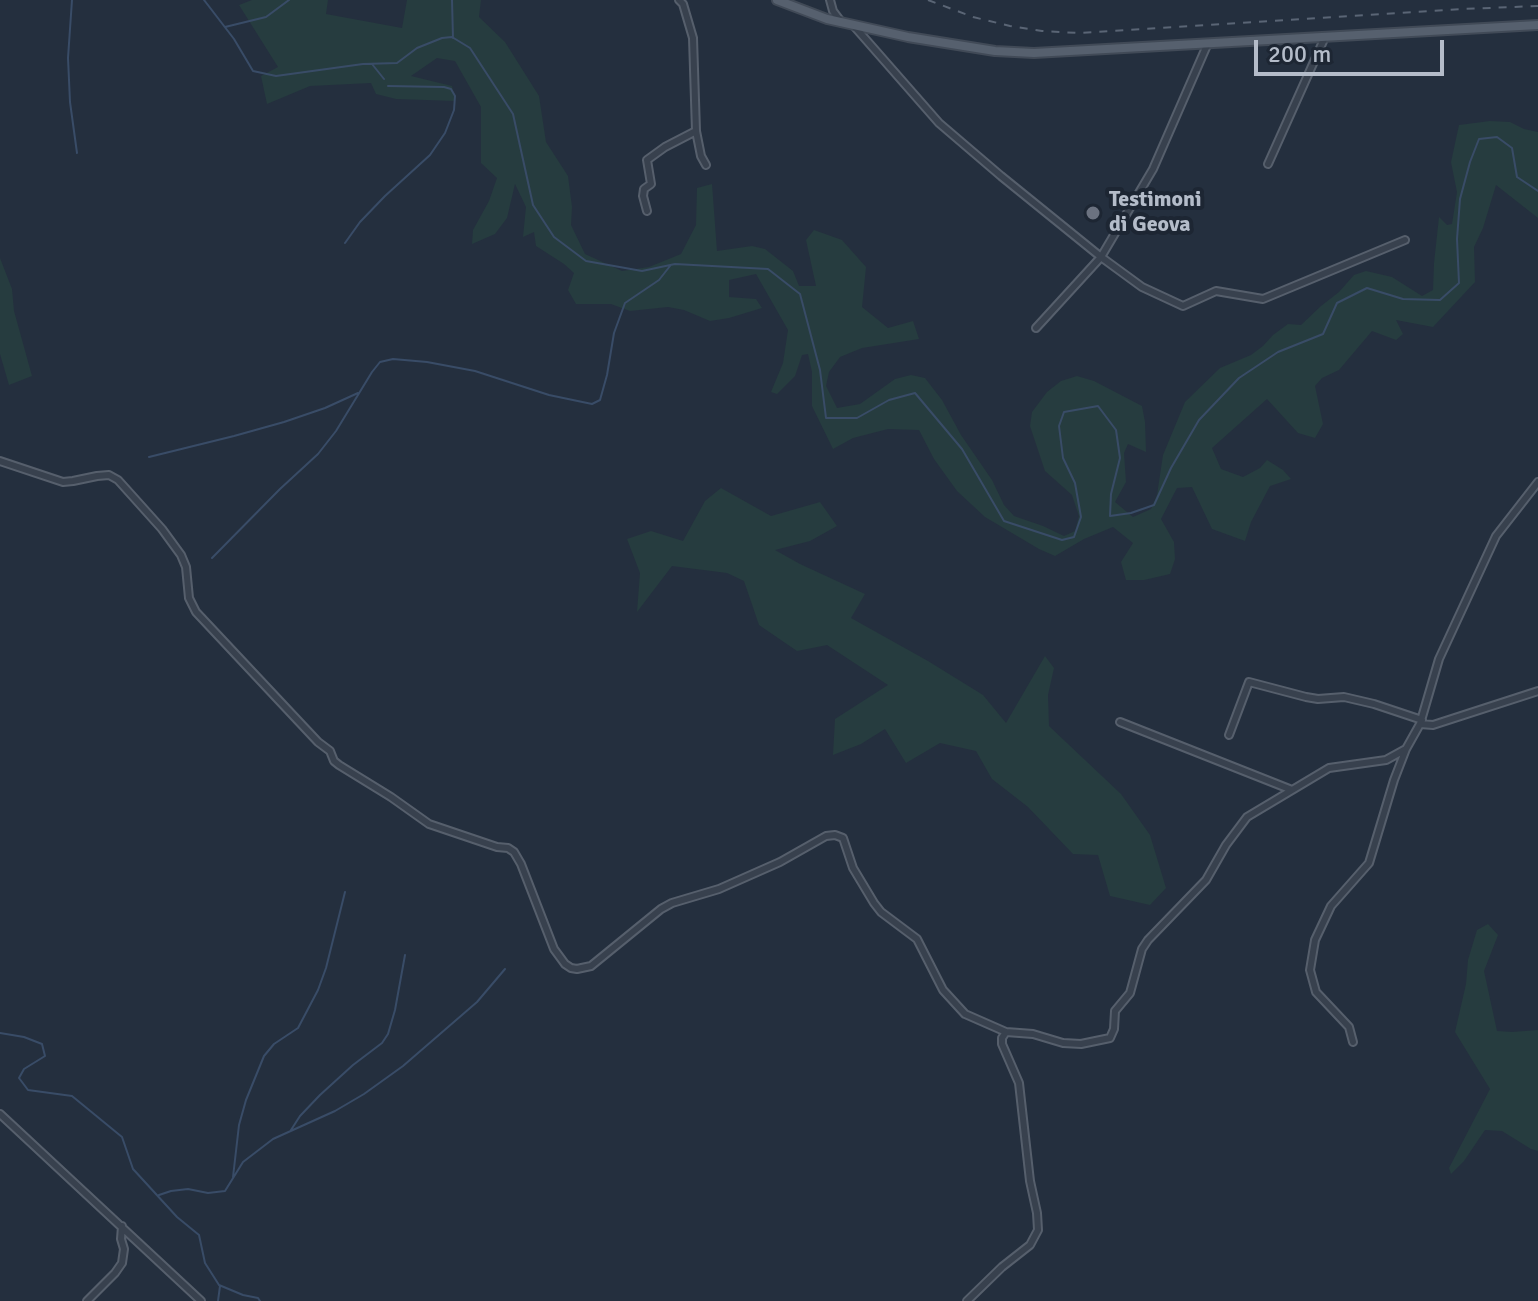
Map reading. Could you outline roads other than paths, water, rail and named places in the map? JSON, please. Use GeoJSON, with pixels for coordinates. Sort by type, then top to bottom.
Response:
{"type":"FeatureCollection","features":[{"type":"Feature","properties":{"kind":"main road"},"geometry":{"type":"LineString","coordinates":[[777,0],[854,26],[995,51],[1021,52],[1537,25]]}},
{"type":"Feature","properties":{"kind":"street"},"geometry":{"type":"LineString","coordinates":[[679,0],[693,38],[696,131],[706,165]]}},
{"type":"Feature","properties":{"kind":"street"},"geometry":{"type":"LineString","coordinates":[[830,0],[833,11],[842,23]]}},
{"type":"Feature","properties":{"kind":"street"},"geometry":{"type":"LineString","coordinates":[[854,26],[939,123],[1101,257],[1142,287],[1183,306],[1216,291],[1263,299],[1405,240]]}},
{"type":"Feature","properties":{"kind":"street"},"geometry":{"type":"LineString","coordinates":[[1268,164],[1325,37]]}},
{"type":"Feature","properties":{"kind":"street"},"geometry":{"type":"LineString","coordinates":[[1036,328],[1101,257],[1153,169],[1208,43]]}},
{"type":"Feature","properties":{"kind":"street"},"geometry":{"type":"LineString","coordinates":[[647,211],[644,189],[651,184],[647,160],[696,131]]}},
{"type":"Feature","properties":{"kind":"street"},"geometry":{"type":"LineString","coordinates":[[0,461],[63,482],[109,475],[118,480],[181,555],[186,567],[189,598],[196,612],[330,751],[334,761],[429,824],[514,852],[554,949],[571,968],[591,966],[640,924],[672,903],[719,889],[780,862],[826,836],[835,835],[843,838],[853,868],[874,903],[881,912],[917,939],[943,990],[965,1014],[1006,1032],[1033,1034],[1063,1043],[1081,1044],[1110,1038],[1115,1011],[1130,993],[1142,949],[1206,880],[1247,817],[1329,768],[1386,760],[1406,749]]}},
{"type":"Feature","properties":{"kind":"street"},"geometry":{"type":"LineString","coordinates":[[1353,1042],[1349,1027],[1316,992],[1310,970],[1315,940],[1331,906],[1369,863],[1394,780],[1421,722],[1439,659],[1496,536],[1538,482]]}},
{"type":"Feature","properties":{"kind":"street"},"geometry":{"type":"LineString","coordinates":[[1229,735],[1249,682],[1306,697],[1344,697],[1374,704],[1433,725],[1538,691]]}},
{"type":"Feature","properties":{"kind":"street"},"geometry":{"type":"LineString","coordinates":[[1120,722],[1292,790]]}},
{"type":"Feature","properties":{"kind":"street"},"geometry":{"type":"LineString","coordinates":[[967,1301],[1030,1245],[1038,1230],[1019,1083],[1002,1044],[1006,1032]]}},
{"type":"Feature","properties":{"kind":"street"},"geometry":{"type":"LineString","coordinates":[[0,1114],[201,1301]]}},
{"type":"Feature","properties":{"kind":"street"},"geometry":{"type":"LineString","coordinates":[[87,1301],[122,1263],[122,1226]]}},
{"type":"Feature","properties":{"kind":"waterway"},"geometry":{"type":"LineString","coordinates":[[72,0],[68,58],[77,153]]}},
{"type":"Feature","properties":{"kind":"waterway"},"geometry":{"type":"LineString","coordinates":[[204,0],[234,39],[253,71],[276,76],[363,64],[397,63],[417,48],[442,38],[452,37],[470,48],[513,114],[533,205],[554,237],[586,261],[642,271],[675,264],[768,269],[800,294],[820,370],[826,418],[857,418],[889,400],[915,393],[962,449],[1004,521],[1062,540],[1074,537],[1081,517],[1075,483],[1063,458],[1059,426],[1064,412],[1098,406],[1116,430],[1120,458],[1111,494],[1110,516],[1154,505],[1199,420],[1239,378],[1278,352],[1323,334],[1337,303],[1367,288],[1403,299],[1440,300],[1459,283],[1457,239],[1460,199],[1479,139],[1497,137],[1512,148],[1517,177],[1538,191]]}},
{"type":"Feature","properties":{"kind":"waterway"},"geometry":{"type":"LineString","coordinates":[[225,27],[266,17],[289,0]]}},
{"type":"Feature","properties":{"kind":"waterway"},"geometry":{"type":"LineString","coordinates":[[452,0],[453,38]]}},
{"type":"Feature","properties":{"kind":"waterway"},"geometry":{"type":"LineString","coordinates":[[372,64],[384,79]]}},
{"type":"Feature","properties":{"kind":"waterway"},"geometry":{"type":"LineString","coordinates":[[345,243],[385,196],[430,155],[445,133],[454,110],[455,96],[451,89],[388,86]]}},
{"type":"Feature","properties":{"kind":"waterway"},"geometry":{"type":"LineString","coordinates":[[212,558],[318,454],[380,362],[393,359],[427,362],[475,371],[549,395],[592,404],[600,400],[614,333],[625,303],[659,280],[670,266]]}},
{"type":"Feature","properties":{"kind":"waterway"},"geometry":{"type":"LineString","coordinates":[[149,457],[284,422],[358,393]]}},
{"type":"Feature","properties":{"kind":"waterway"},"geometry":{"type":"LineString","coordinates":[[233,1177],[239,1125],[246,1100],[264,1056],[274,1044],[298,1028],[318,990],[345,892]]}},
{"type":"Feature","properties":{"kind":"waterway"},"geometry":{"type":"LineString","coordinates":[[291,1130],[320,1095],[382,1043],[388,1034],[405,955]]}},
{"type":"Feature","properties":{"kind":"waterway"},"geometry":{"type":"LineString","coordinates":[[159,1195],[188,1189],[208,1193],[225,1191],[243,1162],[273,1139],[335,1111],[403,1066],[477,1002],[505,969]]}},
{"type":"Feature","properties":{"kind":"waterway"},"geometry":{"type":"LineString","coordinates":[[0,1033],[42,1044],[45,1056],[24,1069],[19,1078],[28,1090],[72,1096],[122,1137],[133,1169],[177,1217],[199,1235],[205,1263],[219,1285],[260,1301]]}},
{"type":"Feature","properties":{"kind":"waterway"},"geometry":{"type":"LineString","coordinates":[[218,1301],[220,1286]]}},
{"type":"Feature","properties":{"kind":"railway"},"geometry":{"type":"LineString","coordinates":[[928,0],[973,17],[1010,26],[1078,33],[1538,6]]}},
{"type":"Feature","properties":{"kind":"place","name":"Testimoni di Geova"},"geometry":{"type":"Point","coordinates":[1093,213]}}]}
